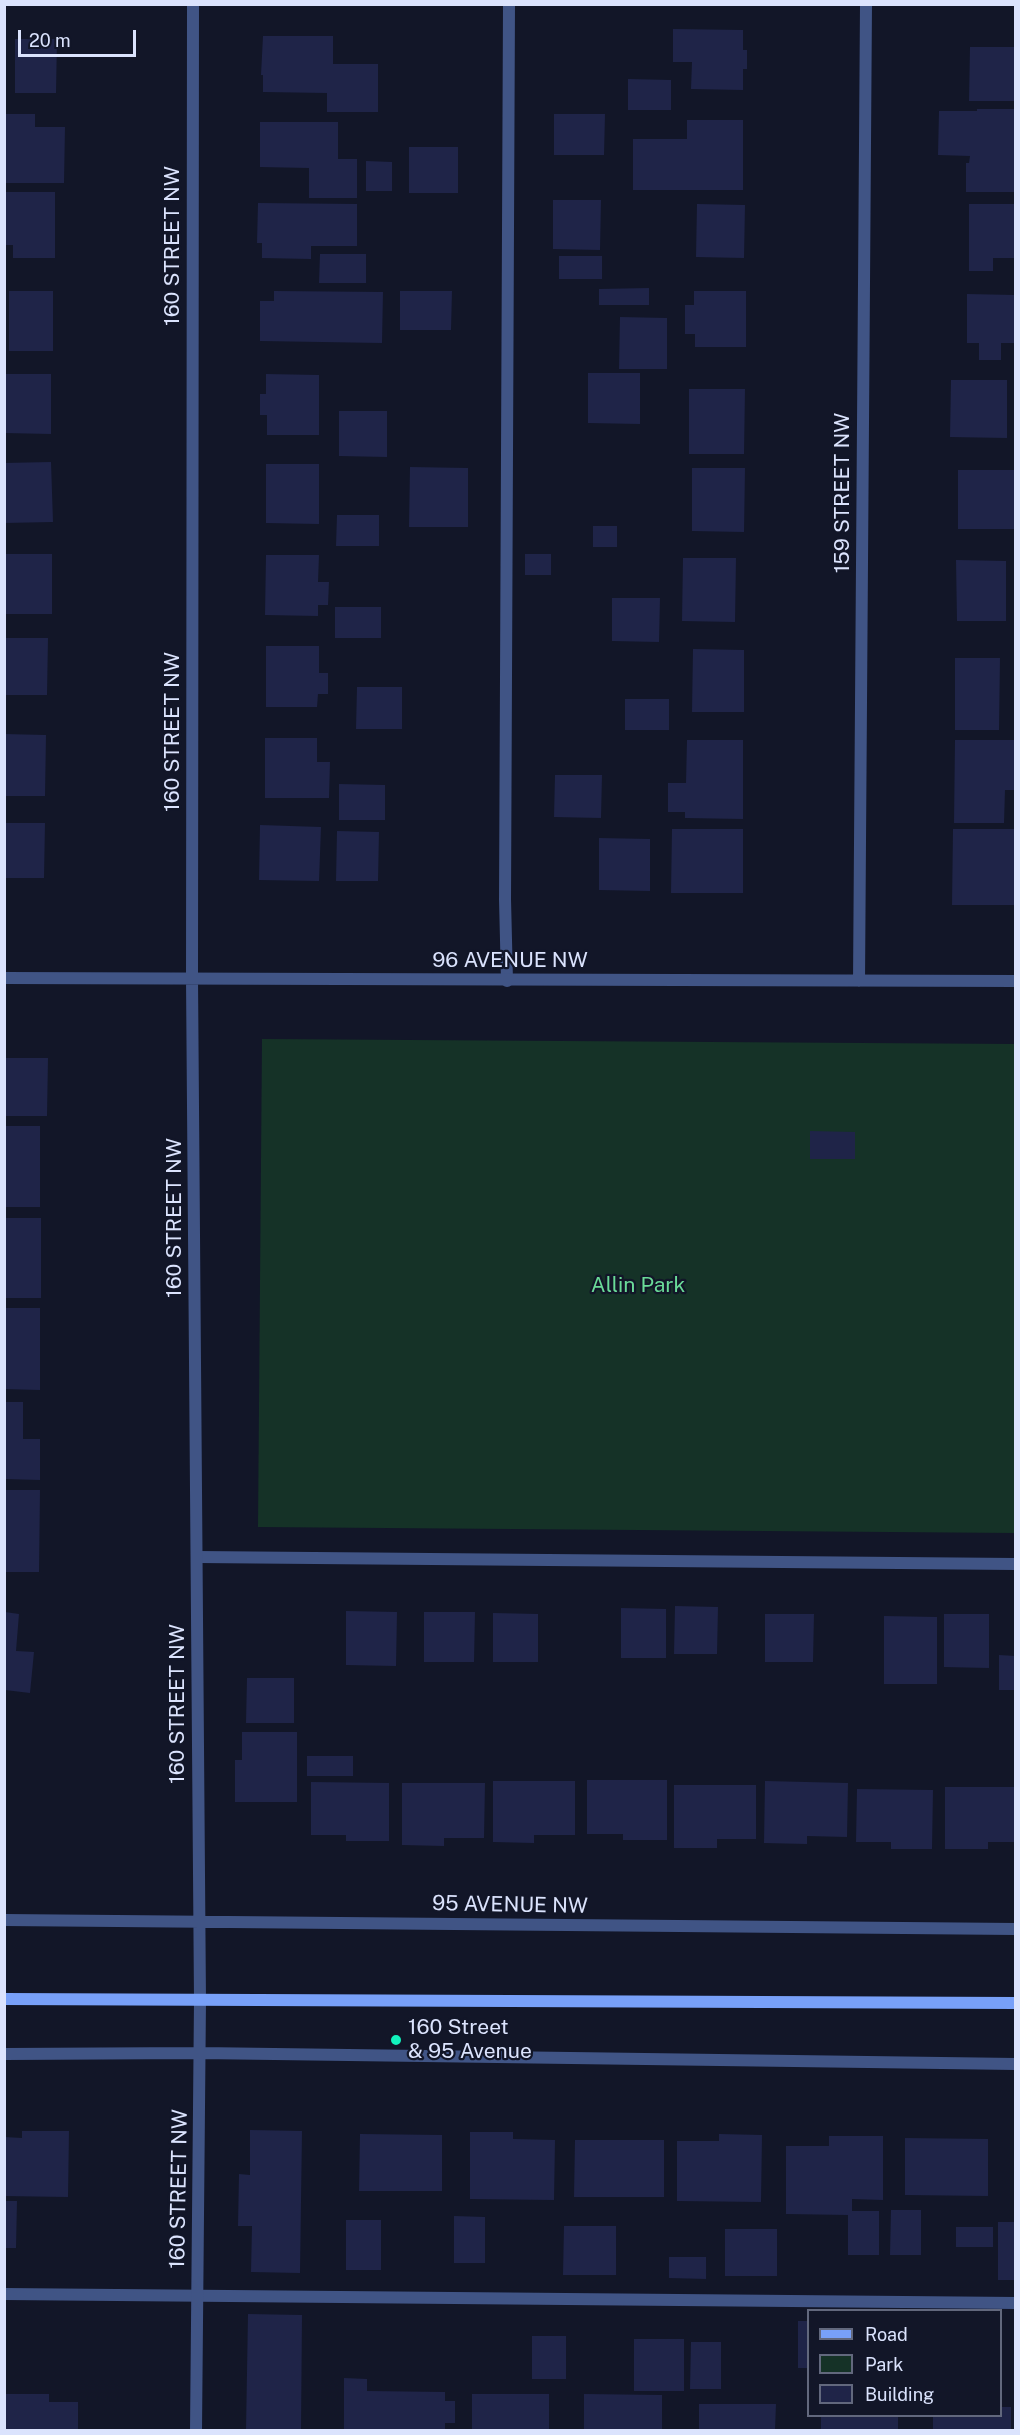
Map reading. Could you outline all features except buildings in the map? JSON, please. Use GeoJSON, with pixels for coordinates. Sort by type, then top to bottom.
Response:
{"type":"FeatureCollection","features":[{"type":"Feature","properties":{"kind":"main road"},"geometry":{"type":"LineString","coordinates":[[4,1999],[1016,2003]]}},
{"type":"Feature","properties":{"kind":"street","name":"160 STREET NW"},"geometry":{"type":"LineString","coordinates":[[193,4],[192,979],[200,2000],[196,2430]]}},
{"type":"Feature","properties":{"kind":"street"},"geometry":{"type":"LineString","coordinates":[[507,981],[505,899],[509,4]]}},
{"type":"Feature","properties":{"kind":"street","name":"159 STREET NW"},"geometry":{"type":"LineString","coordinates":[[859,981],[866,4]]}},
{"type":"Feature","properties":{"kind":"street","name":"96 AVENUE NW"},"geometry":{"type":"LineString","coordinates":[[4,978],[1016,981]]}},
{"type":"Feature","properties":{"kind":"street"},"geometry":{"type":"LineString","coordinates":[[197,1557],[1016,1564]]}},
{"type":"Feature","properties":{"kind":"street","name":"95 AVENUE NW"},"geometry":{"type":"LineString","coordinates":[[4,1920],[1016,1929]]}},
{"type":"Feature","properties":{"kind":"street"},"geometry":{"type":"LineString","coordinates":[[4,2054],[200,2053],[1016,2064]]}},
{"type":"Feature","properties":{"kind":"street"},"geometry":{"type":"LineString","coordinates":[[4,2294],[1016,2303]]}},
{"type":"Feature","properties":{"kind":"green space","name":"Allin Park"},"geometry":{"type":"Polygon","coordinates":[[[262,1039],[1015,1044],[1015,1533],[258,1527],[262,1039]]]}},
{"type":"Feature","properties":{"kind":"place","name":"160 Street & 95 Avenue"},"geometry":{"type":"Point","coordinates":[396,2040]}}]}
